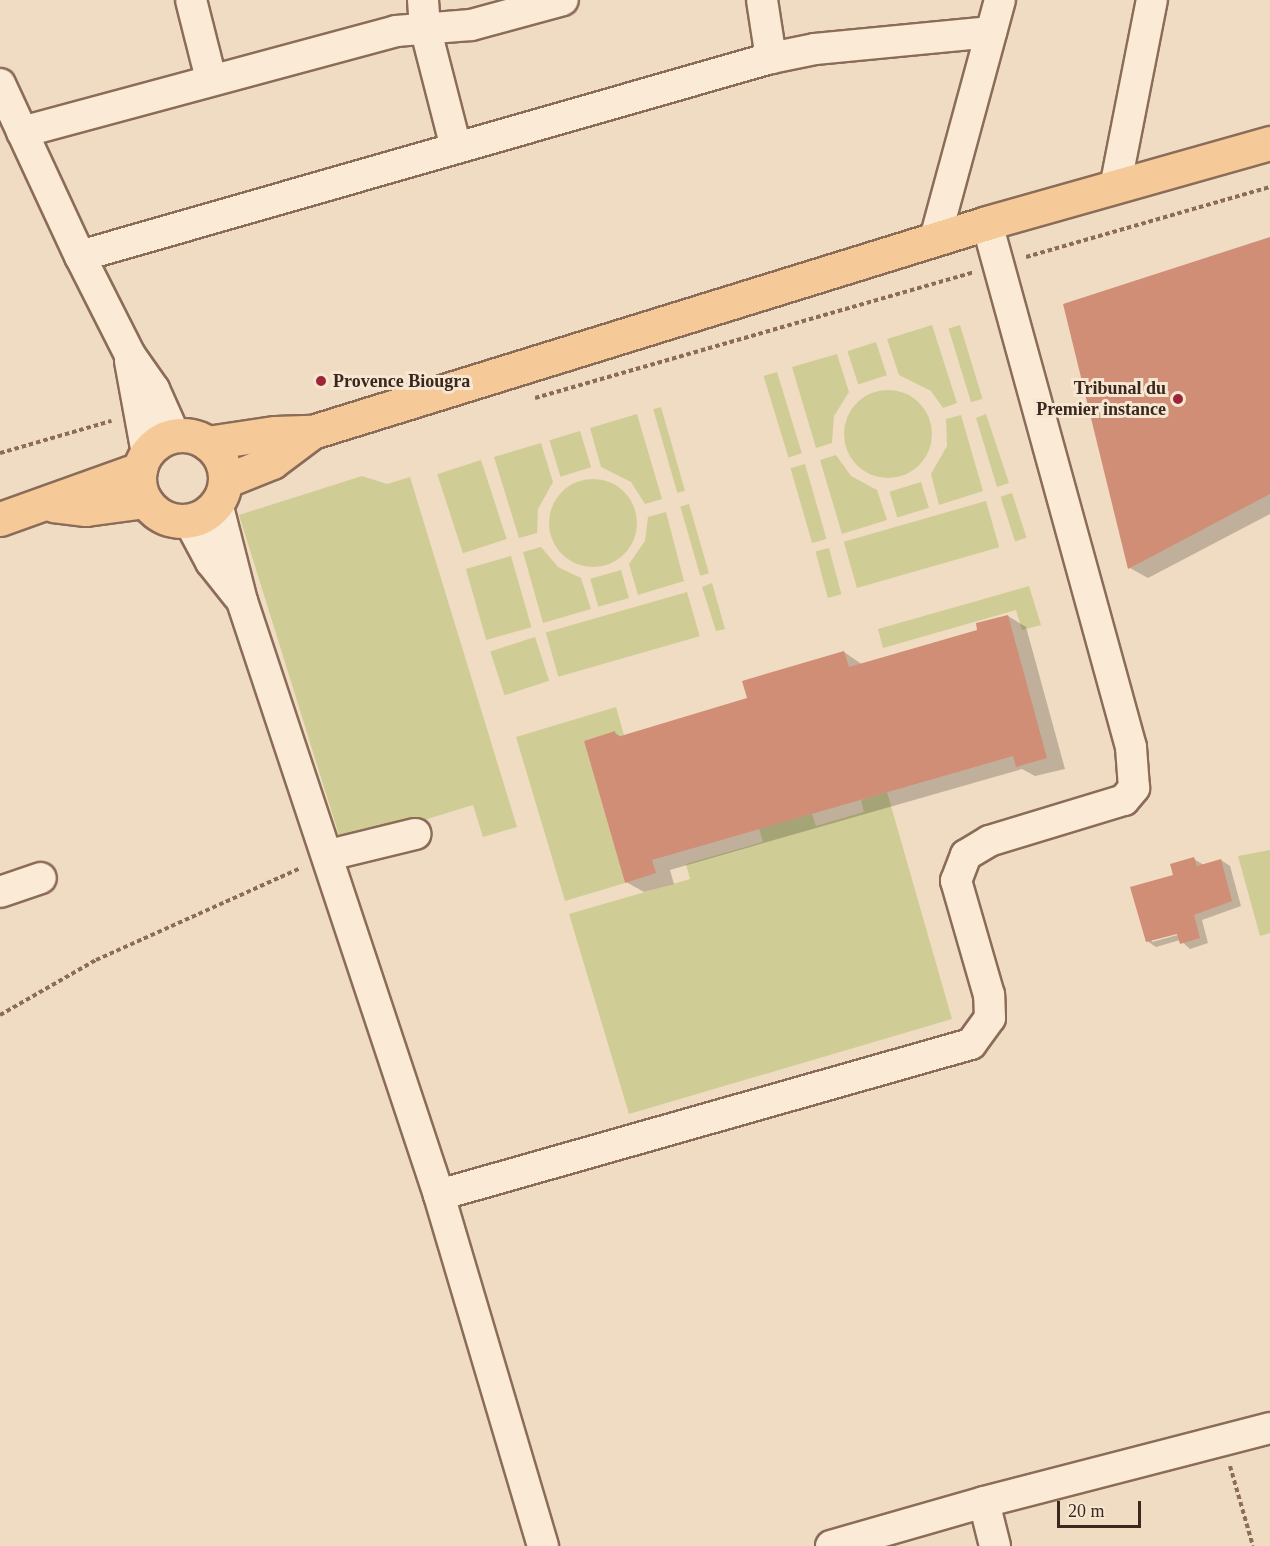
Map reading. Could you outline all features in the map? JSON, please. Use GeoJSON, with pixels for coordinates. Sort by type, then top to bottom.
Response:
{"type":"FeatureCollection","features":[{"type":"Feature","properties":{"kind":"main road"},"geometry":{"type":"LineString","coordinates":[[207,443],[275,432],[312,432],[987,223],[1270,143]]}},
{"type":"Feature","properties":{"kind":"main road"},"geometry":{"type":"LineString","coordinates":[[144,461],[140,486],[146,501],[157,514],[172,521],[189,521],[205,515],[221,492],[272,462],[312,432]]}},
{"type":"Feature","properties":{"kind":"main road"},"geometry":{"type":"LineString","coordinates":[[0,519],[48,505],[144,461],[159,442],[175,436],[191,436],[207,443],[223,466],[221,492]]}},
{"type":"Feature","properties":{"kind":"main road"},"geometry":{"type":"LineString","coordinates":[[48,505],[86,509],[146,501]]}},
{"type":"Feature","properties":{"kind":"street"},"geometry":{"type":"LineString","coordinates":[[191,0],[211,80]]}},
{"type":"Feature","properties":{"kind":"street"},"geometry":{"type":"LineString","coordinates":[[22,132],[396,31],[424,14],[471,25],[563,0]]}},
{"type":"Feature","properties":{"kind":"street"},"geometry":{"type":"LineString","coordinates":[[762,0],[771,58]]}},
{"type":"Feature","properties":{"kind":"street"},"geometry":{"type":"LineString","coordinates":[[935,239],[1000,0]]}},
{"type":"Feature","properties":{"kind":"street"},"geometry":{"type":"LineString","coordinates":[[1115,188],[1152,0]]}},
{"type":"Feature","properties":{"kind":"street"},"geometry":{"type":"LineString","coordinates":[[424,14],[456,148]]}},
{"type":"Feature","properties":{"kind":"street"},"geometry":{"type":"LineString","coordinates":[[80,256],[771,58],[815,49],[991,32]]}},
{"type":"Feature","properties":{"kind":"street"},"geometry":{"type":"LineString","coordinates":[[0,84],[80,256],[130,355],[154,389],[175,436]]}},
{"type":"Feature","properties":{"kind":"street"},"geometry":{"type":"LineString","coordinates":[[439,1195],[971,1044],[990,1018],[989,995],[956,881],[966,855],[989,841],[1124,800],[1134,788],[1131,747],[987,223]]}},
{"type":"Feature","properties":{"kind":"street"},"geometry":{"type":"LineString","coordinates":[[130,355],[144,461]]}},
{"type":"Feature","properties":{"kind":"street"},"geometry":{"type":"LineString","coordinates":[[221,492],[242,601],[329,855],[439,1195],[543,1546]]}},
{"type":"Feature","properties":{"kind":"street"},"geometry":{"type":"LineString","coordinates":[[189,521],[211,562],[242,601]]}},
{"type":"Feature","properties":{"kind":"street"},"geometry":{"type":"LineString","coordinates":[[329,855],[415,834]]}},
{"type":"Feature","properties":{"kind":"street"},"geometry":{"type":"LineString","coordinates":[[0,892],[41,878]]}},
{"type":"Feature","properties":{"kind":"street"},"geometry":{"type":"LineString","coordinates":[[831,1546],[861,1543],[984,1502],[1270,1428]]}},
{"type":"Feature","properties":{"kind":"street"},"geometry":{"type":"LineString","coordinates":[[984,1502],[995,1546]]}},
{"type":"Feature","properties":{"kind":"path"},"geometry":{"type":"LineString","coordinates":[[532,399],[1270,187]]}},
{"type":"Feature","properties":{"kind":"path"},"geometry":{"type":"LineString","coordinates":[[0,453],[138,413]]}},
{"type":"Feature","properties":{"kind":"path"},"geometry":{"type":"LineString","coordinates":[[0,1015],[96,960],[329,855]]}},
{"type":"Feature","properties":{"kind":"path"},"geometry":{"type":"LineString","coordinates":[[1223,1442],[1253,1546]]}},
{"type":"Feature","properties":{"kind":"shaded area"},"geometry":{"type":"Polygon","coordinates":[[[932,325],[957,403],[943,408],[931,391],[899,375],[887,339],[932,325]]]}},
{"type":"Feature","properties":{"kind":"shaded area"},"geometry":{"type":"Polygon","coordinates":[[[960,325],[983,399],[971,402],[949,329],[960,325]]]}},
{"type":"Feature","properties":{"kind":"shaded area"},"geometry":{"type":"Polygon","coordinates":[[[876,342],[887,375],[858,385],[847,351],[876,342]]]}},
{"type":"Feature","properties":{"kind":"shaded area"},"geometry":{"type":"Polygon","coordinates":[[[837,354],[849,392],[834,416],[832,443],[816,448],[792,367],[837,354]]]}},
{"type":"Feature","properties":{"kind":"shaded area"},"geometry":{"type":"Polygon","coordinates":[[[777,372],[802,453],[788,457],[764,376],[777,372]]]}},
{"type":"Feature","properties":{"kind":"shaded area"},"geometry":{"type":"Polygon","coordinates":[[[888,390],[913,397],[925,409],[932,434],[925,459],[913,471],[888,478],[863,471],[851,459],[844,434],[851,409],[863,397],[888,390]]]}},
{"type":"Feature","properties":{"kind":"shaded area"},"geometry":{"type":"Polygon","coordinates":[[[661,407],[685,491],[677,493],[653,409],[661,407]]]}},
{"type":"Feature","properties":{"kind":"shaded area"},"geometry":{"type":"Polygon","coordinates":[[[637,414],[662,499],[645,504],[631,482],[601,467],[590,428],[637,414]]]}},
{"type":"Feature","properties":{"kind":"shaded area"},"geometry":{"type":"Polygon","coordinates":[[[986,414],[1009,483],[997,487],[976,418],[986,414]]]}},
{"type":"Feature","properties":{"kind":"shaded area"},"geometry":{"type":"Polygon","coordinates":[[[961,415],[983,491],[939,505],[931,474],[947,446],[946,419],[961,415]]]}},
{"type":"Feature","properties":{"kind":"shaded area"},"geometry":{"type":"Polygon","coordinates":[[[580,431],[591,467],[561,477],[549,440],[580,431]]]}},
{"type":"Feature","properties":{"kind":"shaded area"},"geometry":{"type":"Polygon","coordinates":[[[541,443],[553,482],[538,509],[537,533],[519,538],[494,457],[541,443]]]}},
{"type":"Feature","properties":{"kind":"shaded area"},"geometry":{"type":"Polygon","coordinates":[[[836,455],[851,476],[877,490],[887,520],[842,534],[820,460],[836,455]]]}},
{"type":"Feature","properties":{"kind":"shaded area"},"geometry":{"type":"Polygon","coordinates":[[[481,460],[507,539],[463,553],[437,474],[481,460]]]}},
{"type":"Feature","properties":{"kind":"shaded area"},"geometry":{"type":"Polygon","coordinates":[[[805,464],[826,539],[812,543],[791,468],[805,464]]]}},
{"type":"Feature","properties":{"kind":"shaded area"},"geometry":{"type":"Polygon","coordinates":[[[362,476],[387,484],[410,477],[517,827],[483,837],[473,805],[342,845],[239,515],[362,476]]]}},
{"type":"Feature","properties":{"kind":"shaded area"},"geometry":{"type":"Polygon","coordinates":[[[593,479],[610,482],[624,492],[634,506],[637,523],[634,540],[624,554],[610,564],[593,567],[576,564],[562,554],[552,540],[549,523],[552,506],[562,492],[576,482],[593,479]]]}},
{"type":"Feature","properties":{"kind":"shaded area"},"geometry":{"type":"Polygon","coordinates":[[[921,482],[929,508],[897,517],[889,492],[921,482]]]}},
{"type":"Feature","properties":{"kind":"shaded area"},"geometry":{"type":"Polygon","coordinates":[[[1012,493],[1027,538],[1015,541],[1001,497],[1012,493]]]}},
{"type":"Feature","properties":{"kind":"shaded area"},"geometry":{"type":"Polygon","coordinates":[[[986,501],[999,547],[857,588],[844,542],[986,501]]]}},
{"type":"Feature","properties":{"kind":"shaded area"},"geometry":{"type":"Polygon","coordinates":[[[689,504],[709,573],[700,576],[680,506],[689,504]]]}},
{"type":"Feature","properties":{"kind":"shaded area"},"geometry":{"type":"Polygon","coordinates":[[[666,512],[684,581],[638,595],[629,564],[645,541],[648,517],[666,512]]]}},
{"type":"Feature","properties":{"kind":"shaded area"},"geometry":{"type":"Polygon","coordinates":[[[541,547],[558,567],[581,578],[591,609],[543,623],[523,552],[541,547]]]}},
{"type":"Feature","properties":{"kind":"shaded area"},"geometry":{"type":"Polygon","coordinates":[[[829,548],[841,594],[828,598],[815,552],[829,548]]]}},
{"type":"Feature","properties":{"kind":"shaded area"},"geometry":{"type":"Polygon","coordinates":[[[511,556],[531,627],[486,640],[466,569],[511,556]]]}},
{"type":"Feature","properties":{"kind":"shaded area"},"geometry":{"type":"Polygon","coordinates":[[[621,570],[629,598],[598,607],[590,579],[621,570]]]}},
{"type":"Feature","properties":{"kind":"shaded area"},"geometry":{"type":"Polygon","coordinates":[[[712,583],[725,629],[716,631],[702,587],[712,583]]]}},
{"type":"Feature","properties":{"kind":"shaded area"},"geometry":{"type":"Polygon","coordinates":[[[1029,586],[1041,625],[1022,630],[1016,610],[883,648],[878,629],[1029,586]]]}},
{"type":"Feature","properties":{"kind":"shaded area"},"geometry":{"type":"Polygon","coordinates":[[[687,592],[700,636],[558,677],[546,633],[687,592]]]}},
{"type":"Feature","properties":{"kind":"shaded area"},"geometry":{"type":"Polygon","coordinates":[[[535,637],[549,681],[505,695],[490,652],[535,637]]]}},
{"type":"Feature","properties":{"kind":"shaded area"},"geometry":{"type":"Polygon","coordinates":[[[616,707],[624,735],[616,737],[614,732],[584,741],[625,883],[565,901],[516,737],[616,707]]]}},
{"type":"Feature","properties":{"kind":"shaded area"},"geometry":{"type":"Polygon","coordinates":[[[887,792],[952,1019],[629,1114],[569,914],[690,879],[686,864],[763,842],[759,828],[812,814],[816,826],[864,812],[861,800],[887,792]]]}},
{"type":"Feature","properties":{"kind":"shaded area"},"geometry":{"type":"Polygon","coordinates":[[[1270,850],[1270,933],[1260,936],[1238,856],[1270,850]]]}},
{"type":"Feature","properties":{"kind":"building","name":"Tribunal du Premier instance"},"geometry":{"type":"Polygon","coordinates":[[[1270,237],[1270,494],[1128,569],[1063,304],[1270,237]]]}},
{"type":"Feature","properties":{"kind":"building"},"geometry":{"type":"Polygon","coordinates":[[[1008,615],[1047,758],[1016,767],[1013,756],[652,860],[656,873],[625,883],[584,741],[615,731],[616,737],[624,735],[747,698],[742,681],[844,651],[849,667],[977,630],[976,623],[1008,615]]]}},
{"type":"Feature","properties":{"kind":"building"},"geometry":{"type":"Polygon","coordinates":[[[1194,857],[1197,866],[1221,859],[1232,901],[1194,915],[1200,938],[1180,944],[1177,934],[1146,942],[1130,887],[1173,875],[1170,864],[1194,857]]]}},
{"type":"Feature","properties":{"kind":"place","name":"Provence Biougra"},"geometry":{"type":"Point","coordinates":[321,381]}},
{"type":"Feature","properties":{"kind":"place","name":"Tribunal du Premier instance"},"geometry":{"type":"Point","coordinates":[1178,399]}}]}
